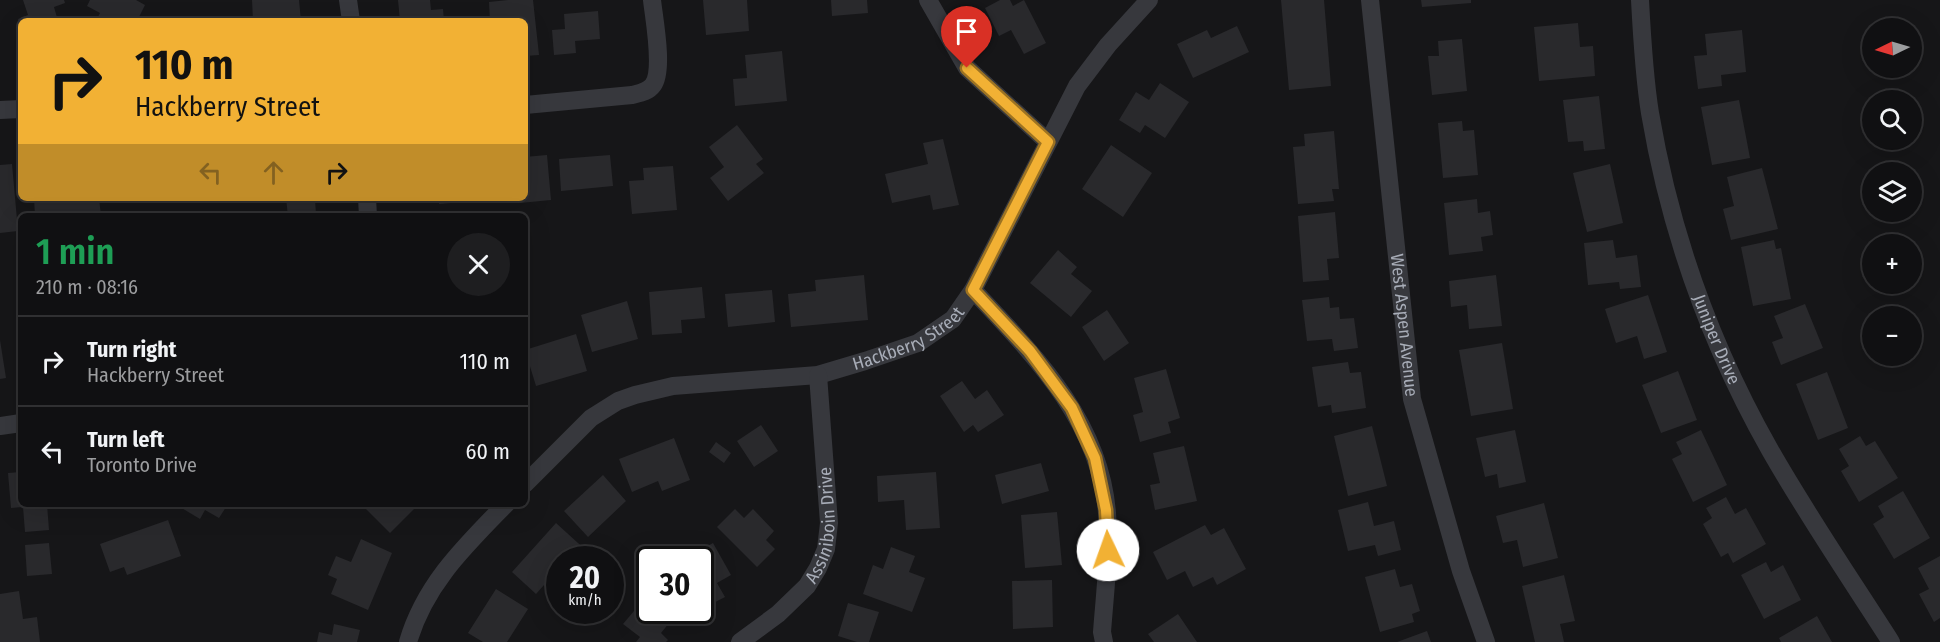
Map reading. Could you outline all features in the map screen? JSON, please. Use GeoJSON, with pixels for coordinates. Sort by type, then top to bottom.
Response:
{"type":"FeatureCollection","features":[{"type":"Feature","properties":{"kind":"street"},"geometry":{"type":"LineString","coordinates":[[348,0],[351,18]]}},
{"type":"Feature","properties":{"kind":"street"},"geometry":{"type":"LineString","coordinates":[[528,105],[644,93],[653,85],[657,73],[658,61],[652,0]]}},
{"type":"Feature","properties":{"kind":"street"},"geometry":{"type":"LineString","coordinates":[[928,0],[967,68],[1048,142]]}},
{"type":"Feature","properties":{"kind":"street","name":"Hackberry Street"},"geometry":{"type":"LineString","coordinates":[[528,481],[591,418],[634,394],[673,386],[818,375],[918,343],[953,319],[973,290],[1077,86],[1108,45],[1149,0]]}},
{"type":"Feature","properties":{"kind":"street","name":"West Aspen Avenue"},"geometry":{"type":"LineString","coordinates":[[1370,0],[1412,399],[1461,571],[1486,642]]}},
{"type":"Feature","properties":{"kind":"street","name":"Juniper Drive"},"geometry":{"type":"LineString","coordinates":[[1640,0],[1645,74],[1657,147],[1673,215],[1706,314],[1738,389],[1770,449],[1891,642]]}},
{"type":"Feature","properties":{"kind":"street"},"geometry":{"type":"LineString","coordinates":[[0,110],[18,108]]}},
{"type":"Feature","properties":{"kind":"street"},"geometry":{"type":"LineString","coordinates":[[973,290],[1030,351],[1072,408],[1095,458],[1106,510],[1108,550],[1102,632],[1104,642]]}},
{"type":"Feature","properties":{"kind":"street","name":"Assiniboin Drive"},"geometry":{"type":"LineString","coordinates":[[740,642],[778,614],[807,586],[826,549],[829,523],[818,375]]}},
{"type":"Feature","properties":{"kind":"street"},"geometry":{"type":"LineString","coordinates":[[0,426],[18,423]]}},
{"type":"Feature","properties":{"kind":"street"},"geometry":{"type":"LineString","coordinates":[[408,642],[423,602],[435,584],[498,507]]}},
{"type":"Feature","properties":{"kind":"building"},"geometry":{"type":"Polygon","coordinates":[[[23,0],[64,0],[65,3],[54,7],[57,18],[20,18],[28,15],[23,0]]]}},
{"type":"Feature","properties":{"kind":"building"},"geometry":{"type":"Polygon","coordinates":[[[90,0],[136,0],[145,5],[138,18],[98,18],[100,13],[87,6],[90,0]]]}},
{"type":"Feature","properties":{"kind":"building"},"geometry":{"type":"Polygon","coordinates":[[[252,0],[299,0],[301,18],[253,18],[252,0]]]}},
{"type":"Feature","properties":{"kind":"building"},"geometry":{"type":"Polygon","coordinates":[[[398,0],[430,0],[431,10],[443,9],[444,18],[400,18],[398,0]]]}},
{"type":"Feature","properties":{"kind":"building"},"geometry":{"type":"Polygon","coordinates":[[[533,0],[539,55],[528,56],[528,18],[490,18],[489,2],[533,0]]]}},
{"type":"Feature","properties":{"kind":"building"},"geometry":{"type":"Polygon","coordinates":[[[703,0],[747,0],[749,31],[706,35],[703,0]]]}},
{"type":"Feature","properties":{"kind":"building"},"geometry":{"type":"Polygon","coordinates":[[[831,0],[867,0],[868,13],[832,16],[831,0]]]}},
{"type":"Feature","properties":{"kind":"building"},"geometry":{"type":"Polygon","coordinates":[[[1000,0],[1010,0],[1013,6],[1024,0],[1046,43],[1024,54],[1011,30],[999,36],[985,8],[1000,0]]]}},
{"type":"Feature","properties":{"kind":"building"},"geometry":{"type":"Polygon","coordinates":[[[1281,0],[1324,0],[1331,86],[1289,90],[1281,0]]]}},
{"type":"Feature","properties":{"kind":"building"},"geometry":{"type":"Polygon","coordinates":[[[1421,0],[1471,0],[1471,3],[1422,7],[1421,0]]]}},
{"type":"Feature","properties":{"kind":"building"},"geometry":{"type":"Polygon","coordinates":[[[598,11],[600,39],[575,41],[576,53],[554,55],[552,30],[565,29],[564,14],[598,11]]]}},
{"type":"Feature","properties":{"kind":"building"},"geometry":{"type":"Polygon","coordinates":[[[1578,23],[1580,47],[1593,46],[1595,76],[1539,81],[1534,27],[1578,23]]]}},
{"type":"Feature","properties":{"kind":"building"},"geometry":{"type":"Polygon","coordinates":[[[1237,26],[1249,52],[1193,78],[1177,44],[1207,30],[1211,38],[1237,26]]]}},
{"type":"Feature","properties":{"kind":"building"},"geometry":{"type":"Polygon","coordinates":[[[1742,30],[1746,72],[1721,75],[1722,86],[1698,89],[1694,56],[1707,55],[1705,34],[1742,30]]]}},
{"type":"Feature","properties":{"kind":"building"},"geometry":{"type":"Polygon","coordinates":[[[1462,39],[1467,91],[1432,95],[1428,56],[1439,56],[1438,41],[1462,39]]]}},
{"type":"Feature","properties":{"kind":"building"},"geometry":{"type":"Polygon","coordinates":[[[782,51],[787,101],[735,106],[733,79],[747,78],[745,55],[782,51]]]}},
{"type":"Feature","properties":{"kind":"building"},"geometry":{"type":"Polygon","coordinates":[[[1160,83],[1189,102],[1165,138],[1145,125],[1140,133],[1119,120],[1136,92],[1149,100],[1160,83]]]}},
{"type":"Feature","properties":{"kind":"building"},"geometry":{"type":"Polygon","coordinates":[[[1599,96],[1605,149],[1584,151],[1583,141],[1568,142],[1563,100],[1599,96]]]}},
{"type":"Feature","properties":{"kind":"building"},"geometry":{"type":"Polygon","coordinates":[[[1739,100],[1750,158],[1712,165],[1701,107],[1739,100]]]}},
{"type":"Feature","properties":{"kind":"building"},"geometry":{"type":"Polygon","coordinates":[[[1462,121],[1463,131],[1474,130],[1478,175],[1443,178],[1438,123],[1462,121]]]}},
{"type":"Feature","properties":{"kind":"building"},"geometry":{"type":"Polygon","coordinates":[[[737,125],[763,159],[756,164],[764,173],[728,201],[710,178],[724,167],[709,147],[737,125]]]}},
{"type":"Feature","properties":{"kind":"building"},"geometry":{"type":"Polygon","coordinates":[[[1334,131],[1339,189],[1332,189],[1334,201],[1298,204],[1293,147],[1305,146],[1304,134],[1334,131]]]}},
{"type":"Feature","properties":{"kind":"building"},"geometry":{"type":"Polygon","coordinates":[[[943,139],[959,205],[933,210],[930,195],[892,203],[885,174],[928,164],[923,143],[943,139]]]}},
{"type":"Feature","properties":{"kind":"building"},"geometry":{"type":"Polygon","coordinates":[[[1111,145],[1152,173],[1123,217],[1082,189],[1111,145]]]}},
{"type":"Feature","properties":{"kind":"building"},"geometry":{"type":"Polygon","coordinates":[[[547,155],[551,200],[520,203],[520,201],[528,201],[528,157],[547,155]]]}},
{"type":"Feature","properties":{"kind":"building"},"geometry":{"type":"Polygon","coordinates":[[[610,155],[613,186],[561,191],[559,159],[610,155]]]}},
{"type":"Feature","properties":{"kind":"building"},"geometry":{"type":"Polygon","coordinates":[[[12,164],[18,231],[0,233],[0,165],[12,164]]]}},
{"type":"Feature","properties":{"kind":"building"},"geometry":{"type":"Polygon","coordinates":[[[1610,164],[1623,223],[1587,232],[1573,173],[1610,164]]]}},
{"type":"Feature","properties":{"kind":"building"},"geometry":{"type":"Polygon","coordinates":[[[673,166],[677,210],[632,214],[629,181],[644,180],[643,168],[673,166]]]}},
{"type":"Feature","properties":{"kind":"building"},"geometry":{"type":"Polygon","coordinates":[[[1762,168],[1778,229],[1731,240],[1723,209],[1734,206],[1727,177],[1762,168]]]}},
{"type":"Feature","properties":{"kind":"building"},"geometry":{"type":"Polygon","coordinates":[[[1477,199],[1478,213],[1490,211],[1493,235],[1481,237],[1483,251],[1449,255],[1444,203],[1477,199]]]}},
{"type":"Feature","properties":{"kind":"building"},"geometry":{"type":"Polygon","coordinates":[[[34,201],[99,201],[101,213],[35,213],[34,201]]]}},
{"type":"Feature","properties":{"kind":"building"},"geometry":{"type":"Polygon","coordinates":[[[286,201],[315,201],[316,213],[288,213],[286,201]]]}},
{"type":"Feature","properties":{"kind":"building"},"geometry":{"type":"Polygon","coordinates":[[[439,201],[476,201],[439,204],[439,201]]]}},
{"type":"Feature","properties":{"kind":"building"},"geometry":{"type":"Polygon","coordinates":[[[1335,212],[1339,258],[1327,259],[1329,280],[1303,282],[1298,216],[1335,212]]]}},
{"type":"Feature","properties":{"kind":"building"},"geometry":{"type":"Polygon","coordinates":[[[1613,240],[1616,258],[1637,255],[1641,287],[1620,289],[1619,282],[1588,285],[1584,243],[1613,240]]]}},
{"type":"Feature","properties":{"kind":"building"},"geometry":{"type":"Polygon","coordinates":[[[1774,240],[1776,249],[1781,248],[1791,299],[1753,306],[1741,247],[1774,240]]]}},
{"type":"Feature","properties":{"kind":"building"},"geometry":{"type":"Polygon","coordinates":[[[1058,250],[1077,267],[1071,274],[1092,291],[1071,317],[1030,283],[1058,250]]]}},
{"type":"Feature","properties":{"kind":"building"},"geometry":{"type":"Polygon","coordinates":[[[864,275],[868,320],[791,327],[788,294],[816,291],[815,280],[864,275]]]}},
{"type":"Feature","properties":{"kind":"building"},"geometry":{"type":"Polygon","coordinates":[[[1496,275],[1502,326],[1469,329],[1467,305],[1451,307],[1449,281],[1496,275]]]}},
{"type":"Feature","properties":{"kind":"building"},"geometry":{"type":"Polygon","coordinates":[[[702,287],[705,318],[681,320],[682,333],[652,335],[649,292],[702,287]]]}},
{"type":"Feature","properties":{"kind":"building"},"geometry":{"type":"Polygon","coordinates":[[[772,290],[775,322],[728,327],[725,294],[772,290]]]}},
{"type":"Feature","properties":{"kind":"building"},"geometry":{"type":"Polygon","coordinates":[[[1648,295],[1667,352],[1644,359],[1637,336],[1616,343],[1605,309],[1648,295]]]}},
{"type":"Feature","properties":{"kind":"building"},"geometry":{"type":"Polygon","coordinates":[[[1329,297],[1330,308],[1339,307],[1340,319],[1354,318],[1358,348],[1334,351],[1332,339],[1307,341],[1302,300],[1329,297]]]}},
{"type":"Feature","properties":{"kind":"building"},"geometry":{"type":"Polygon","coordinates":[[[627,301],[638,339],[592,352],[581,315],[627,301]]]}},
{"type":"Feature","properties":{"kind":"building"},"geometry":{"type":"Polygon","coordinates":[[[1805,304],[1823,348],[1781,365],[1772,342],[1783,338],[1774,316],[1805,304]]]}},
{"type":"Feature","properties":{"kind":"building"},"geometry":{"type":"Polygon","coordinates":[[[1107,310],[1129,343],[1104,361],[1082,327],[1107,310]]]}},
{"type":"Feature","properties":{"kind":"building"},"geometry":{"type":"Polygon","coordinates":[[[576,334],[587,371],[536,386],[528,360],[528,349],[576,334]]]}},
{"type":"Feature","properties":{"kind":"building"},"geometry":{"type":"Polygon","coordinates":[[[0,340],[6,378],[0,379],[0,340]]]}},
{"type":"Feature","properties":{"kind":"building"},"geometry":{"type":"Polygon","coordinates":[[[1502,343],[1513,409],[1471,416],[1459,350],[1502,343]]]}},
{"type":"Feature","properties":{"kind":"building"},"geometry":{"type":"Polygon","coordinates":[[[1348,362],[1350,373],[1361,372],[1366,408],[1332,413],[1331,405],[1318,407],[1312,367],[1348,362]]]}},
{"type":"Feature","properties":{"kind":"building"},"geometry":{"type":"Polygon","coordinates":[[[1166,369],[1180,418],[1168,422],[1171,433],[1140,442],[1133,415],[1143,412],[1134,378],[1166,369]]]}},
{"type":"Feature","properties":{"kind":"building"},"geometry":{"type":"Polygon","coordinates":[[[1678,371],[1697,420],[1661,433],[1642,385],[1678,371]]]}},
{"type":"Feature","properties":{"kind":"building"},"geometry":{"type":"Polygon","coordinates":[[[1827,372],[1848,428],[1818,440],[1796,384],[1827,372]]]}},
{"type":"Feature","properties":{"kind":"building"},"geometry":{"type":"Polygon","coordinates":[[[962,381],[975,399],[987,390],[1004,415],[978,432],[973,425],[964,432],[940,396],[962,381]]]}},
{"type":"Feature","properties":{"kind":"building"},"geometry":{"type":"Polygon","coordinates":[[[761,425],[778,451],[754,467],[737,441],[761,425]]]}},
{"type":"Feature","properties":{"kind":"building"},"geometry":{"type":"Polygon","coordinates":[[[1372,426],[1387,486],[1348,496],[1334,436],[1372,426]]]}},
{"type":"Feature","properties":{"kind":"building"},"geometry":{"type":"Polygon","coordinates":[[[1515,430],[1526,482],[1499,488],[1497,474],[1485,477],[1476,438],[1515,430]]]}},
{"type":"Feature","properties":{"kind":"building"},"geometry":{"type":"Polygon","coordinates":[[[1701,430],[1727,485],[1693,502],[1672,459],[1682,454],[1676,442],[1701,430]]]}},
{"type":"Feature","properties":{"kind":"building"},"geometry":{"type":"Polygon","coordinates":[[[1860,436],[1866,446],[1875,441],[1898,478],[1859,502],[1841,471],[1849,466],[1839,449],[1860,436]]]}},
{"type":"Feature","properties":{"kind":"building"},"geometry":{"type":"Polygon","coordinates":[[[674,438],[690,480],[662,491],[658,481],[632,492],[619,459],[674,438]]]}},
{"type":"Feature","properties":{"kind":"building"},"geometry":{"type":"Polygon","coordinates":[[[716,442],[731,453],[724,463],[709,452],[716,442]]]}},
{"type":"Feature","properties":{"kind":"building"},"geometry":{"type":"Polygon","coordinates":[[[1184,446],[1197,501],[1155,510],[1150,485],[1160,483],[1153,453],[1184,446]]]}},
{"type":"Feature","properties":{"kind":"building"},"geometry":{"type":"Polygon","coordinates":[[[1041,463],[1049,491],[1002,504],[995,475],[1041,463]]]}},
{"type":"Feature","properties":{"kind":"building"},"geometry":{"type":"Polygon","coordinates":[[[18,472],[18,507],[23,507],[11,508],[8,473],[18,472]]]}},
{"type":"Feature","properties":{"kind":"building"},"geometry":{"type":"Polygon","coordinates":[[[936,472],[940,528],[906,530],[904,500],[878,502],[877,476],[936,472]]]}},
{"type":"Feature","properties":{"kind":"building"},"geometry":{"type":"Polygon","coordinates":[[[603,475],[626,501],[588,537],[564,511],[603,475]]]}},
{"type":"Feature","properties":{"kind":"building"},"geometry":{"type":"Polygon","coordinates":[[[1903,491],[1930,538],[1894,559],[1873,524],[1884,517],[1878,506],[1903,491]]]}},
{"type":"Feature","properties":{"kind":"building"},"geometry":{"type":"Polygon","coordinates":[[[1726,497],[1735,514],[1746,508],[1766,544],[1733,563],[1728,553],[1721,557],[1703,524],[1712,518],[1706,508],[1726,497]]]}},
{"type":"Feature","properties":{"kind":"building"},"geometry":{"type":"Polygon","coordinates":[[[1368,502],[1374,526],[1394,521],[1401,550],[1378,556],[1375,545],[1348,551],[1338,510],[1368,502]]]}},
{"type":"Feature","properties":{"kind":"building"},"geometry":{"type":"Polygon","coordinates":[[[1544,503],[1558,558],[1523,567],[1517,540],[1503,543],[1496,516],[1544,503]]]}},
{"type":"Feature","properties":{"kind":"building"},"geometry":{"type":"Polygon","coordinates":[[[23,507],[47,507],[49,530],[25,532],[23,507]]]}},
{"type":"Feature","properties":{"kind":"building"},"geometry":{"type":"Polygon","coordinates":[[[180,507],[226,507],[219,518],[205,510],[200,519],[180,507]]]}},
{"type":"Feature","properties":{"kind":"building"},"geometry":{"type":"Polygon","coordinates":[[[364,507],[416,507],[390,533],[364,507]]]}},
{"type":"Feature","properties":{"kind":"building"},"geometry":{"type":"Polygon","coordinates":[[[735,509],[744,518],[753,509],[774,531],[766,540],[775,549],[757,567],[717,527],[735,509]]]}},
{"type":"Feature","properties":{"kind":"building"},"geometry":{"type":"Polygon","coordinates":[[[1057,512],[1062,565],[1025,568],[1021,515],[1057,512]]]}},
{"type":"Feature","properties":{"kind":"building"},"geometry":{"type":"Polygon","coordinates":[[[168,520],[181,556],[127,575],[124,567],[110,572],[100,544],[168,520]]]}},
{"type":"Feature","properties":{"kind":"building"},"geometry":{"type":"Polygon","coordinates":[[[556,523],[581,546],[546,546],[546,583],[536,594],[512,572],[556,523]]]}},
{"type":"Feature","properties":{"kind":"building"},"geometry":{"type":"Polygon","coordinates":[[[1205,525],[1211,535],[1224,528],[1246,569],[1217,585],[1213,577],[1193,587],[1185,571],[1167,580],[1153,552],[1205,525]]]}},
{"type":"Feature","properties":{"kind":"building"},"geometry":{"type":"Polygon","coordinates":[[[361,539],[392,553],[368,610],[331,594],[337,579],[328,575],[336,556],[351,562],[361,539]]]}},
{"type":"Feature","properties":{"kind":"building"},"geometry":{"type":"Polygon","coordinates":[[[49,543],[52,574],[27,576],[25,545],[49,543]]]}},
{"type":"Feature","properties":{"kind":"building"},"geometry":{"type":"Polygon","coordinates":[[[713,543],[731,575],[717,583],[725,597],[714,603],[714,546],[708,546],[713,543]]]}},
{"type":"Feature","properties":{"kind":"building"},"geometry":{"type":"Polygon","coordinates":[[[891,547],[915,556],[909,572],[925,578],[912,612],[863,594],[873,565],[883,569],[891,547]]]}},
{"type":"Feature","properties":{"kind":"building"},"geometry":{"type":"Polygon","coordinates":[[[1940,556],[1940,618],[1934,622],[1919,594],[1929,589],[1918,568],[1940,556]]]}},
{"type":"Feature","properties":{"kind":"building"},"geometry":{"type":"Polygon","coordinates":[[[1766,562],[1771,572],[1783,565],[1801,600],[1764,619],[1741,575],[1766,562]]]}},
{"type":"Feature","properties":{"kind":"building"},"geometry":{"type":"Polygon","coordinates":[[[1395,569],[1400,587],[1412,584],[1420,611],[1412,614],[1414,622],[1380,632],[1365,577],[1395,569]]]}},
{"type":"Feature","properties":{"kind":"building"},"geometry":{"type":"Polygon","coordinates":[[[1564,575],[1575,621],[1560,624],[1564,642],[1535,642],[1522,586],[1564,575]]]}},
{"type":"Feature","properties":{"kind":"building"},"geometry":{"type":"Polygon","coordinates":[[[1052,580],[1053,627],[1013,629],[1012,581],[1052,580]]]}},
{"type":"Feature","properties":{"kind":"building"},"geometry":{"type":"Polygon","coordinates":[[[496,589],[528,609],[507,642],[483,642],[468,633],[496,589]]]}},
{"type":"Feature","properties":{"kind":"building"},"geometry":{"type":"Polygon","coordinates":[[[19,591],[23,619],[37,617],[40,642],[0,642],[0,594],[19,591]]]}},
{"type":"Feature","properties":{"kind":"building"},"geometry":{"type":"Polygon","coordinates":[[[848,603],[879,612],[869,642],[857,642],[838,636],[848,603]]]}},
{"type":"Feature","properties":{"kind":"building"},"geometry":{"type":"Polygon","coordinates":[[[636,609],[636,624],[668,624],[661,633],[668,640],[666,642],[636,642],[640,637],[624,623],[636,609]]]}},
{"type":"Feature","properties":{"kind":"building"},"geometry":{"type":"Polygon","coordinates":[[[1178,614],[1197,642],[1154,642],[1148,634],[1178,614]]]}},
{"type":"Feature","properties":{"kind":"building"},"geometry":{"type":"Polygon","coordinates":[[[1817,616],[1832,642],[1781,642],[1779,638],[1817,616]]]}},
{"type":"Feature","properties":{"kind":"building"},"geometry":{"type":"Polygon","coordinates":[[[334,624],[360,630],[357,642],[317,642],[319,632],[332,635],[334,624]]]}},
{"type":"Feature","properties":{"kind":"building"},"geometry":{"type":"Polygon","coordinates":[[[1427,631],[1431,642],[1397,642],[1427,631]]]}},
{"type":"Feature","properties":{"kind":"route"},"geometry":{"type":"LineString","coordinates":[[967,68],[1048,142],[973,290],[1030,351],[1072,408],[1095,458],[1106,510],[1108,550]]}}]}
